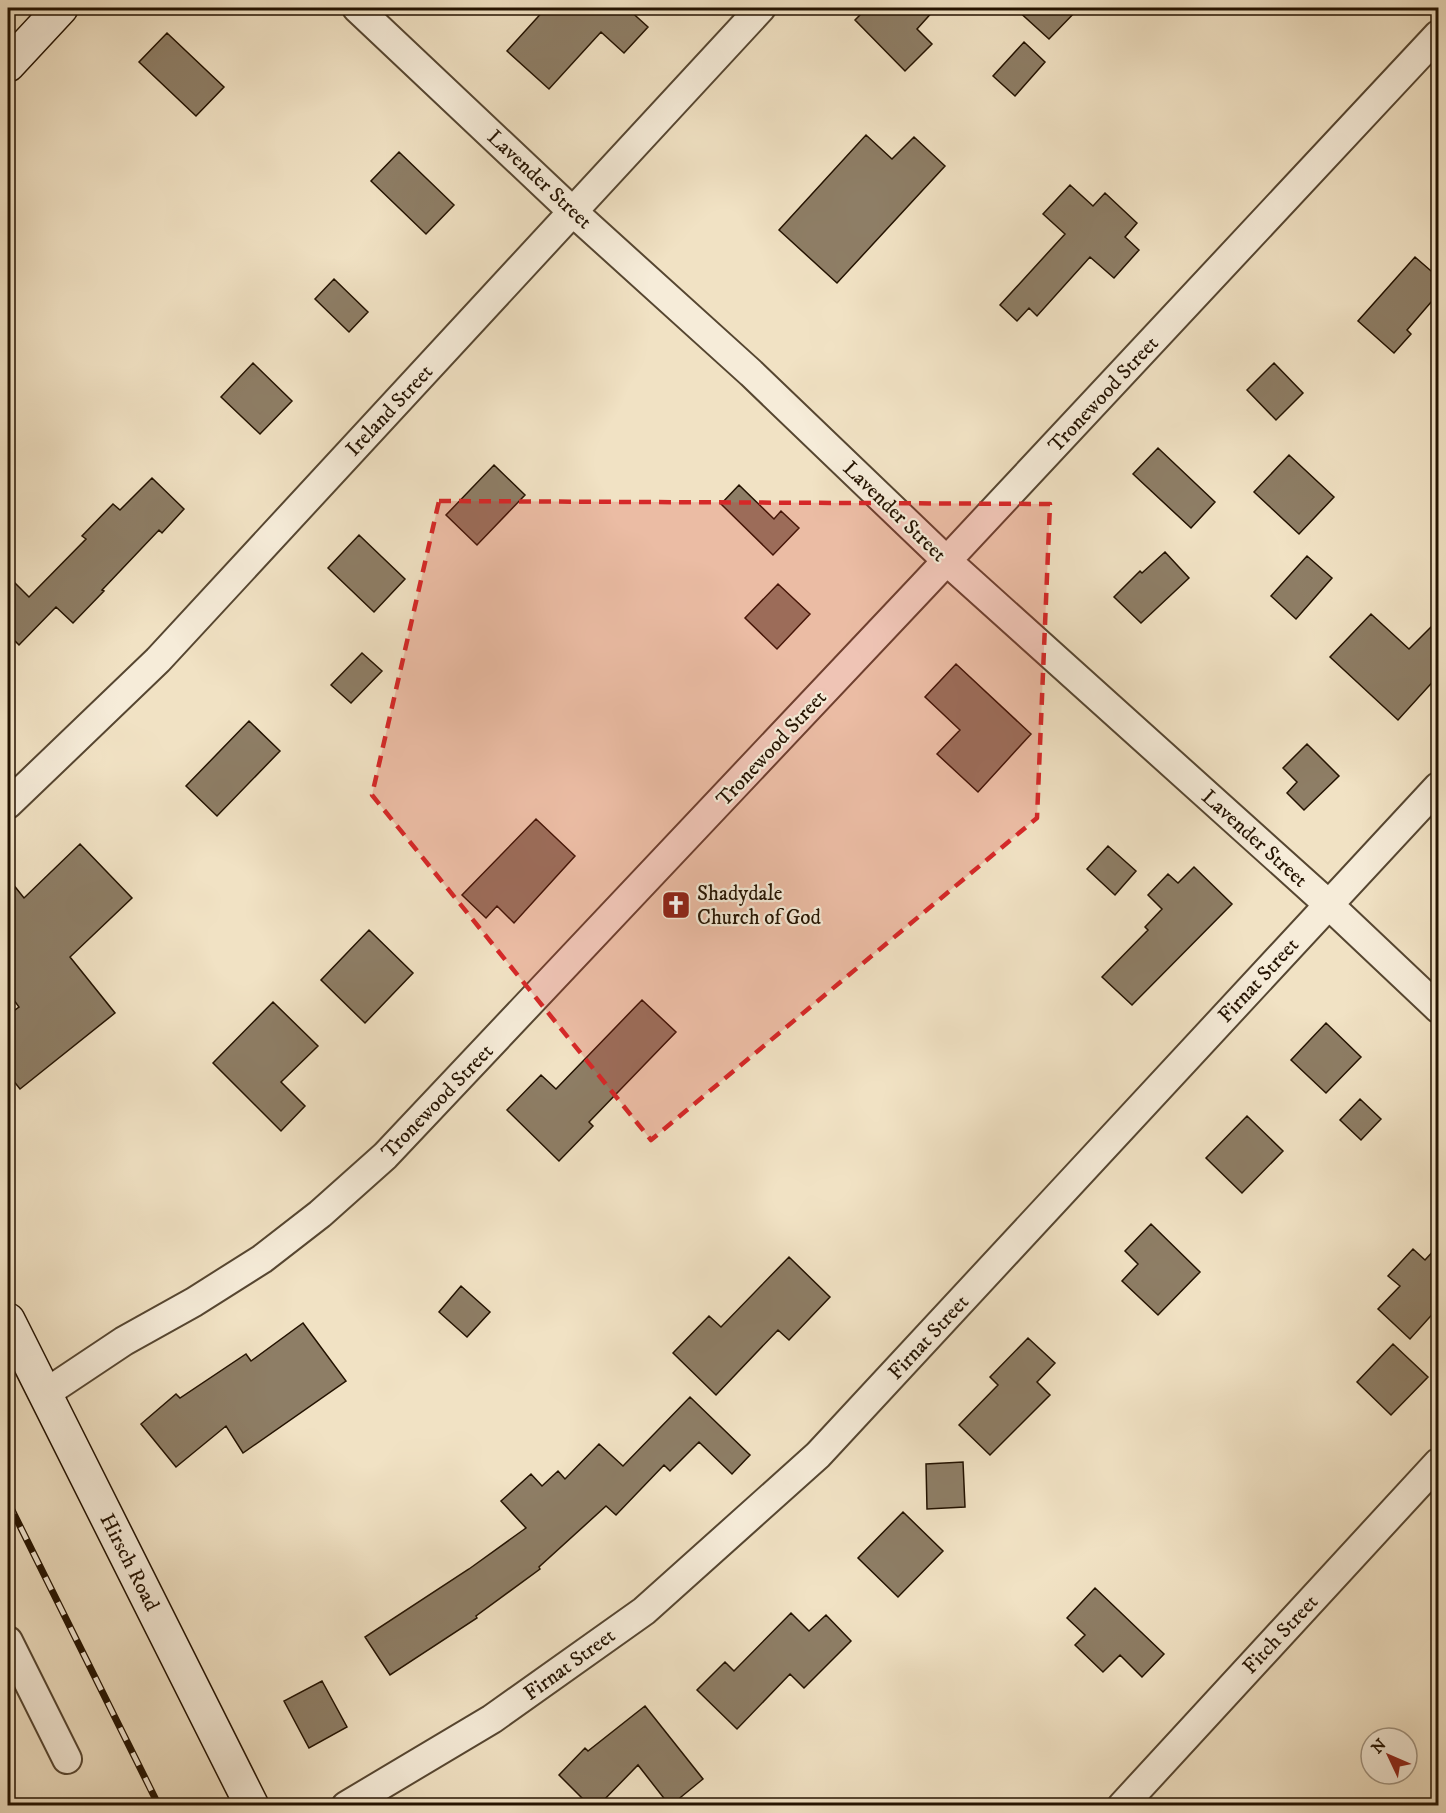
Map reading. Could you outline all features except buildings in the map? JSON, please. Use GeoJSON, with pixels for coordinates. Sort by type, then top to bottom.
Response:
{"type":"FeatureCollection","features":[{"type":"Feature","properties":{"kind":"main road"},"geometry":{"type":"LineString","coordinates":[[8,65],[61,8]]}},
{"type":"Feature","properties":{"kind":"main road","name":"Hirsch Road"},"geometry":{"type":"LineString","coordinates":[[8,1320],[252,1806]]}},
{"type":"Feature","properties":{"kind":"street","name":"Lavender Street"},"geometry":{"type":"LineString","coordinates":[[357,8],[572,211],[751,373],[947,561],[1328,904],[1438,1008]]}},
{"type":"Feature","properties":{"kind":"street","name":"Ireland Street"},"geometry":{"type":"LineString","coordinates":[[8,804],[158,660],[761,8]]}},
{"type":"Feature","properties":{"kind":"street","name":"Tronewood Street"},"geometry":{"type":"LineString","coordinates":[[46,1393],[124,1341],[194,1302],[262,1258],[320,1214],[385,1156],[947,561],[1438,35]]}},
{"type":"Feature","properties":{"kind":"street","name":"Firnat Street"},"geometry":{"type":"LineString","coordinates":[[346,1806],[492,1719],[644,1611],[818,1455],[1438,787]]}},
{"type":"Feature","properties":{"kind":"street","name":"Fitch Street"},"geometry":{"type":"LineString","coordinates":[[1122,1806],[1438,1463]]}},
{"type":"Feature","properties":{"kind":"street"},"geometry":{"type":"LineString","coordinates":[[8,1641],[67,1759]]}},
{"type":"Feature","properties":{"kind":"highlighted area"},"geometry":{"type":"Polygon","coordinates":[[[439,501],[1050,504],[1037,818],[651,1140],[372,795],[439,501]]]}},
{"type":"Feature","properties":{"kind":"railway"},"geometry":{"type":"LineString","coordinates":[[8,1502],[159,1806]]}},
{"type":"Feature","properties":{"kind":"place","name":"Shadydale Church of God"},"geometry":{"type":"Point","coordinates":[676,905]}}]}
